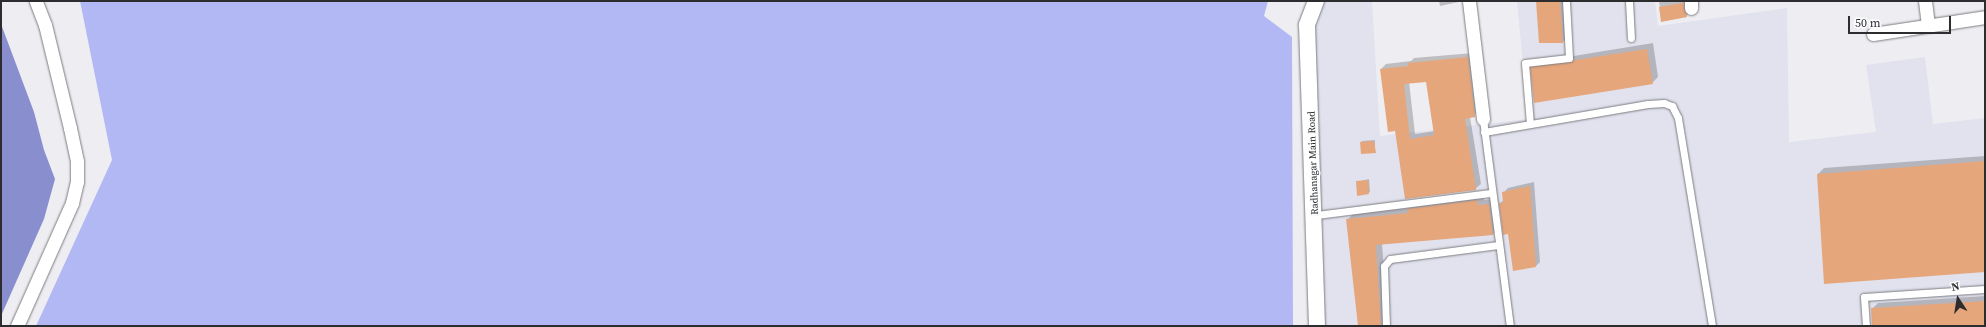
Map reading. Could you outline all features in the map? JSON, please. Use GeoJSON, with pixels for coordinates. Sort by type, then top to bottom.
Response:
{"type":"FeatureCollection","features":[{"type":"Feature","properties":{"kind":"street"},"geometry":{"type":"LineString","coordinates":[[17,326],[72,203],[77,182],[77,161],[72,135],[45,25],[36,1]]}},
{"type":"Feature","properties":{"kind":"street","name":"Radhanagar Main Road"},"geometry":{"type":"LineString","coordinates":[[1316,1],[1307,25],[1316,215],[1318,326]]}},
{"type":"Feature","properties":{"kind":"street"},"geometry":{"type":"LineString","coordinates":[[1469,1],[1484,126]]}},
{"type":"Feature","properties":{"kind":"street"},"geometry":{"type":"LineString","coordinates":[[1925,1],[1928,25]]}},
{"type":"Feature","properties":{"kind":"street"},"geometry":{"type":"LineString","coordinates":[[1873,34],[1985,17]]}},
{"type":"Feature","properties":{"kind":"lane"},"geometry":{"type":"LineString","coordinates":[[1530,124],[1525,63],[1569,58],[1566,1]]}},
{"type":"Feature","properties":{"kind":"lane"},"geometry":{"type":"LineString","coordinates":[[1629,1],[1631,38]]}},
{"type":"Feature","properties":{"kind":"lane"},"geometry":{"type":"LineString","coordinates":[[1510,326],[1491,193],[1484,126],[1530,124],[1648,104],[1664,103],[1672,106],[1678,118],[1712,326]]}},
{"type":"Feature","properties":{"kind":"lane"},"geometry":{"type":"LineString","coordinates":[[1316,215],[1491,193]]}},
{"type":"Feature","properties":{"kind":"lane"},"geometry":{"type":"LineString","coordinates":[[1386,326],[1384,266],[1390,259],[1498,244]]}},
{"type":"Feature","properties":{"kind":"lane"},"geometry":{"type":"LineString","coordinates":[[1866,326],[1864,297],[1985,289]]}},
{"type":"Feature","properties":{"kind":"shaded area"},"geometry":{"type":"Polygon","coordinates":[[[80,1],[1268,1],[1264,16],[1292,37],[1293,326],[36,326],[112,160],[80,1]]]}},
{"type":"Feature","properties":{"kind":"shaded area"},"geometry":{"type":"Polygon","coordinates":[[[1318,1],[1372,1],[1380,136],[1528,119],[1517,1],[1655,1],[1658,26],[1787,8],[1789,142],[1876,132],[1866,65],[1925,57],[1933,124],[1985,118],[1985,326],[1324,326],[1310,31],[1318,1]]]}},
{"type":"Feature","properties":{"kind":"shaded area"},"geometry":{"type":"Polygon","coordinates":[[[1,24],[34,112],[44,150],[55,179],[44,219],[1,316],[1,24]]]}},
{"type":"Feature","properties":{"kind":"building"},"geometry":{"type":"Polygon","coordinates":[[[1536,1],[1560,1],[1563,43],[1539,43],[1536,1]]]}},
{"type":"Feature","properties":{"kind":"building"},"geometry":{"type":"Polygon","coordinates":[[[1683,3],[1687,17],[1661,22],[1659,7],[1683,3]]]}},
{"type":"Feature","properties":{"kind":"building"},"geometry":{"type":"Polygon","coordinates":[[[1647,49],[1653,84],[1534,103],[1530,67],[1647,49]]]}},
{"type":"Feature","properties":{"kind":"building"},"geometry":{"type":"Polygon","coordinates":[[[1468,57],[1475,117],[1465,119],[1476,190],[1405,199],[1395,131],[1388,132],[1380,69],[1408,66],[1408,63],[1468,57]],[[1426,82],[1404,84],[1410,139],[1434,135],[1426,82]]]}},
{"type":"Feature","properties":{"kind":"building"},"geometry":{"type":"Polygon","coordinates":[[[1374,141],[1376,153],[1361,154],[1360,142],[1374,141]]]}},
{"type":"Feature","properties":{"kind":"building"},"geometry":{"type":"Polygon","coordinates":[[[1985,161],[1985,272],[1824,284],[1817,174],[1985,161]]]}},
{"type":"Feature","properties":{"kind":"building"},"geometry":{"type":"Polygon","coordinates":[[[1368,180],[1369,194],[1357,196],[1356,181],[1368,180]]]}},
{"type":"Feature","properties":{"kind":"building"},"geometry":{"type":"Polygon","coordinates":[[[1530,186],[1536,267],[1513,271],[1508,234],[1503,235],[1499,203],[1503,203],[1502,192],[1530,186]]]}},
{"type":"Feature","properties":{"kind":"building"},"geometry":{"type":"Polygon","coordinates":[[[1477,200],[1478,205],[1489,204],[1493,235],[1376,245],[1381,326],[1358,326],[1346,219],[1408,213],[1407,209],[1477,200]]]}},
{"type":"Feature","properties":{"kind":"building"},"geometry":{"type":"Polygon","coordinates":[[[1985,301],[1985,326],[1872,326],[1871,308],[1985,301]]]}}]}
